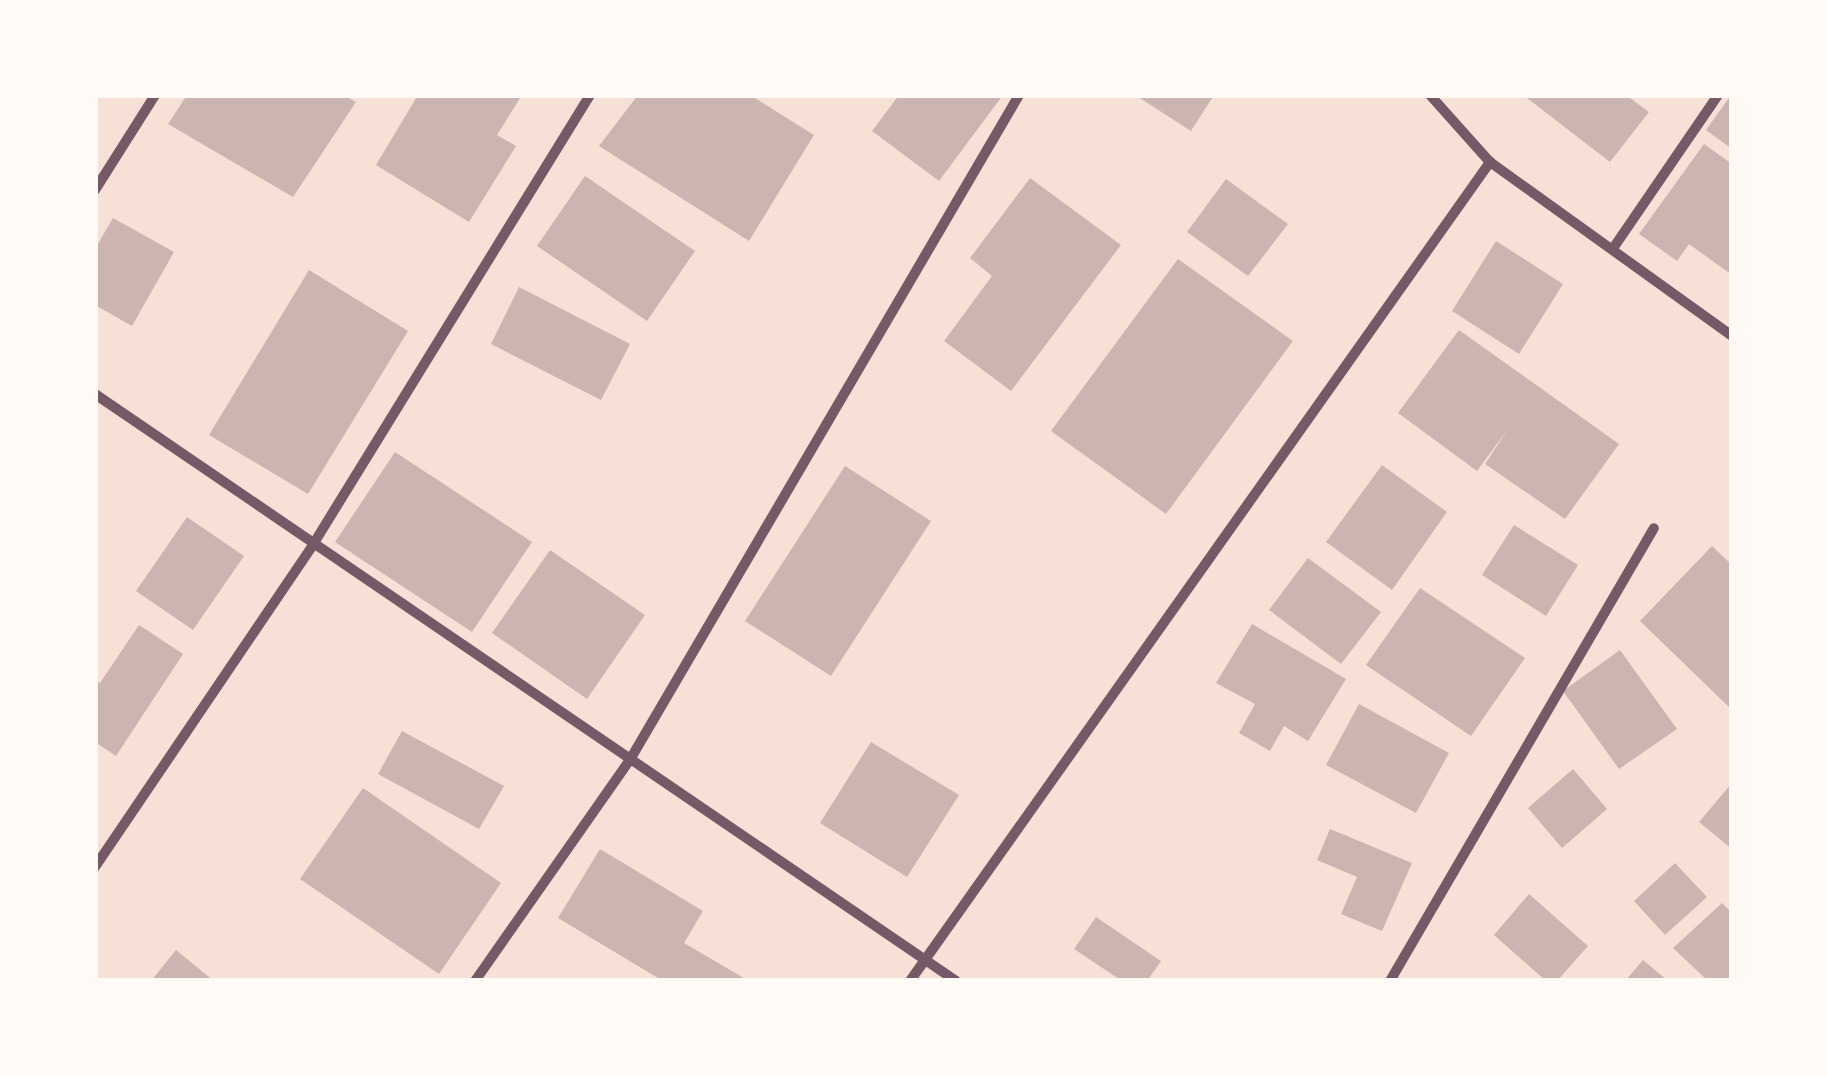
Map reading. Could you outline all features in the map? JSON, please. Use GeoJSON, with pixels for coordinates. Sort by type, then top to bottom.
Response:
{"type":"FeatureCollection","features":[{"type":"Feature","properties":{"kind":"street"},"geometry":{"type":"LineString","coordinates":[[95,190],[155,95]]}},
{"type":"Feature","properties":{"kind":"street"},"geometry":{"type":"LineString","coordinates":[[95,867],[314,543],[590,95]]}},
{"type":"Feature","properties":{"kind":"street"},"geometry":{"type":"LineString","coordinates":[[474,981],[631,758],[1019,95]]}},
{"type":"Feature","properties":{"kind":"street"},"geometry":{"type":"LineString","coordinates":[[1430,95],[1490,162],[1614,247],[1732,336]]}},
{"type":"Feature","properties":{"kind":"street"},"geometry":{"type":"LineString","coordinates":[[1614,247],[1718,95]]}},
{"type":"Feature","properties":{"kind":"street"},"geometry":{"type":"LineString","coordinates":[[910,981],[1490,162]]}},
{"type":"Feature","properties":{"kind":"street"},"geometry":{"type":"LineString","coordinates":[[95,394],[956,981]]}},
{"type":"Feature","properties":{"kind":"street"},"geometry":{"type":"LineString","coordinates":[[1390,981],[1654,528]]}},
{"type":"Feature","properties":{"kind":"building"},"geometry":{"type":"Polygon","coordinates":[[[187,95],[343,95],[356,102],[293,197],[168,124],[187,95]]]}},
{"type":"Feature","properties":{"kind":"building"},"geometry":{"type":"Polygon","coordinates":[[[418,95],[522,95],[497,135],[516,146],[469,222],[376,165],[418,95]]]}},
{"type":"Feature","properties":{"kind":"building"},"geometry":{"type":"Polygon","coordinates":[[[638,95],[750,95],[814,135],[749,241],[599,146],[638,95]]]}},
{"type":"Feature","properties":{"kind":"building"},"geometry":{"type":"Polygon","coordinates":[[[899,95],[1003,95],[939,181],[872,131],[899,95]]]}},
{"type":"Feature","properties":{"kind":"building"},"geometry":{"type":"Polygon","coordinates":[[[1135,95],[1214,95],[1191,131],[1135,95]]]}},
{"type":"Feature","properties":{"kind":"building"},"geometry":{"type":"Polygon","coordinates":[[[1523,95],[1626,95],[1649,112],[1610,162],[1523,95]]]}},
{"type":"Feature","properties":{"kind":"building"},"geometry":{"type":"Polygon","coordinates":[[[1732,95],[1732,149],[1706,130],[1732,95]]]}},
{"type":"Feature","properties":{"kind":"building"},"geometry":{"type":"Polygon","coordinates":[[[1704,144],[1732,164],[1732,275],[1689,244],[1677,261],[1639,234],[1704,144]]]}},
{"type":"Feature","properties":{"kind":"building"},"geometry":{"type":"Polygon","coordinates":[[[585,176],[695,251],[647,321],[537,246],[585,176]]]}},
{"type":"Feature","properties":{"kind":"building"},"geometry":{"type":"Polygon","coordinates":[[[1030,178],[1121,245],[1011,391],[944,341],[992,276],[970,258],[1030,178]]]}},
{"type":"Feature","properties":{"kind":"building"},"geometry":{"type":"Polygon","coordinates":[[[1226,179],[1288,224],[1248,276],[1187,232],[1226,179]]]}},
{"type":"Feature","properties":{"kind":"building"},"geometry":{"type":"Polygon","coordinates":[[[113,218],[174,252],[132,326],[95,305],[95,249],[113,218]]]}},
{"type":"Feature","properties":{"kind":"building"},"geometry":{"type":"Polygon","coordinates":[[[1496,241],[1563,284],[1519,354],[1452,311],[1496,241]]]}},
{"type":"Feature","properties":{"kind":"building"},"geometry":{"type":"Polygon","coordinates":[[[1178,259],[1293,341],[1166,514],[1051,431],[1178,259]]]}},
{"type":"Feature","properties":{"kind":"building"},"geometry":{"type":"Polygon","coordinates":[[[309,270],[408,331],[308,494],[209,435],[309,270]]]}},
{"type":"Feature","properties":{"kind":"building"},"geometry":{"type":"Polygon","coordinates":[[[519,287],[630,344],[601,400],[491,344],[519,287]]]}},
{"type":"Feature","properties":{"kind":"building"},"geometry":{"type":"Polygon","coordinates":[[[1459,330],[1619,444],[1565,519],[1485,464],[1508,429],[1477,471],[1398,413],[1459,330]]]}},
{"type":"Feature","properties":{"kind":"building"},"geometry":{"type":"Polygon","coordinates":[[[395,452],[532,542],[472,632],[335,542],[395,452]]]}},
{"type":"Feature","properties":{"kind":"building"},"geometry":{"type":"Polygon","coordinates":[[[1382,465],[1447,512],[1392,590],[1326,542],[1382,465]]]}},
{"type":"Feature","properties":{"kind":"building"},"geometry":{"type":"Polygon","coordinates":[[[845,466],[931,521],[831,676],[745,621],[845,466]]]}},
{"type":"Feature","properties":{"kind":"building"},"geometry":{"type":"Polygon","coordinates":[[[187,517],[244,556],[193,630],[136,591],[187,517]]]}},
{"type":"Feature","properties":{"kind":"building"},"geometry":{"type":"Polygon","coordinates":[[[1514,525],[1578,565],[1546,616],[1482,575],[1514,525]]]}},
{"type":"Feature","properties":{"kind":"building"},"geometry":{"type":"Polygon","coordinates":[[[1712,546],[1732,565],[1732,710],[1640,621],[1712,546]]]}},
{"type":"Feature","properties":{"kind":"building"},"geometry":{"type":"Polygon","coordinates":[[[550,550],[645,615],[587,699],[492,633],[550,550]]]}},
{"type":"Feature","properties":{"kind":"building"},"geometry":{"type":"Polygon","coordinates":[[[1308,558],[1381,612],[1341,664],[1269,610],[1308,558]]]}},
{"type":"Feature","properties":{"kind":"building"},"geometry":{"type":"Polygon","coordinates":[[[1420,588],[1525,658],[1471,736],[1366,665],[1420,588]]]}},
{"type":"Feature","properties":{"kind":"building"},"geometry":{"type":"Polygon","coordinates":[[[1252,624],[1346,679],[1308,741],[1284,726],[1270,751],[1239,733],[1255,704],[1216,683],[1252,624]]]}},
{"type":"Feature","properties":{"kind":"building"},"geometry":{"type":"Polygon","coordinates":[[[139,625],[183,654],[116,756],[95,742],[95,680],[100,683],[139,625]]]}},
{"type":"Feature","properties":{"kind":"building"},"geometry":{"type":"Polygon","coordinates":[[[1620,650],[1677,729],[1619,769],[1563,691],[1620,650]]]}},
{"type":"Feature","properties":{"kind":"building"},"geometry":{"type":"Polygon","coordinates":[[[1359,704],[1449,753],[1416,813],[1326,765],[1359,704]]]}},
{"type":"Feature","properties":{"kind":"building"},"geometry":{"type":"Polygon","coordinates":[[[402,731],[504,786],[479,829],[378,774],[402,731]]]}},
{"type":"Feature","properties":{"kind":"building"},"geometry":{"type":"Polygon","coordinates":[[[871,742],[959,795],[907,877],[820,823],[871,742]]]}},
{"type":"Feature","properties":{"kind":"building"},"geometry":{"type":"Polygon","coordinates":[[[1573,769],[1607,809],[1562,848],[1528,808],[1573,769]]]}},
{"type":"Feature","properties":{"kind":"building"},"geometry":{"type":"Polygon","coordinates":[[[1732,783],[1732,849],[1699,822],[1732,783]]]}},
{"type":"Feature","properties":{"kind":"building"},"geometry":{"type":"Polygon","coordinates":[[[363,788],[501,883],[439,974],[300,879],[363,788]]]}},
{"type":"Feature","properties":{"kind":"building"},"geometry":{"type":"Polygon","coordinates":[[[1330,829],[1412,863],[1382,931],[1341,914],[1357,877],[1317,860],[1330,829]]]}},
{"type":"Feature","properties":{"kind":"building"},"geometry":{"type":"Polygon","coordinates":[[[600,849],[703,911],[684,943],[749,981],[663,981],[558,918],[600,849]]]}},
{"type":"Feature","properties":{"kind":"building"},"geometry":{"type":"Polygon","coordinates":[[[1675,863],[1707,897],[1665,935],[1634,901],[1675,863]]]}},
{"type":"Feature","properties":{"kind":"building"},"geometry":{"type":"Polygon","coordinates":[[[1529,894],[1588,946],[1557,981],[1546,981],[1494,935],[1529,894]]]}},
{"type":"Feature","properties":{"kind":"building"},"geometry":{"type":"Polygon","coordinates":[[[1722,903],[1732,913],[1732,980],[1708,981],[1673,948],[1722,903]]]}},
{"type":"Feature","properties":{"kind":"building"},"geometry":{"type":"Polygon","coordinates":[[[1096,917],[1161,961],[1147,981],[1122,981],[1074,949],[1096,917]]]}},
{"type":"Feature","properties":{"kind":"building"},"geometry":{"type":"Polygon","coordinates":[[[176,950],[214,981],[151,981],[176,950]]]}},
{"type":"Feature","properties":{"kind":"building"},"geometry":{"type":"Polygon","coordinates":[[[1643,960],[1668,981],[1625,981],[1643,960]]]}}]}
